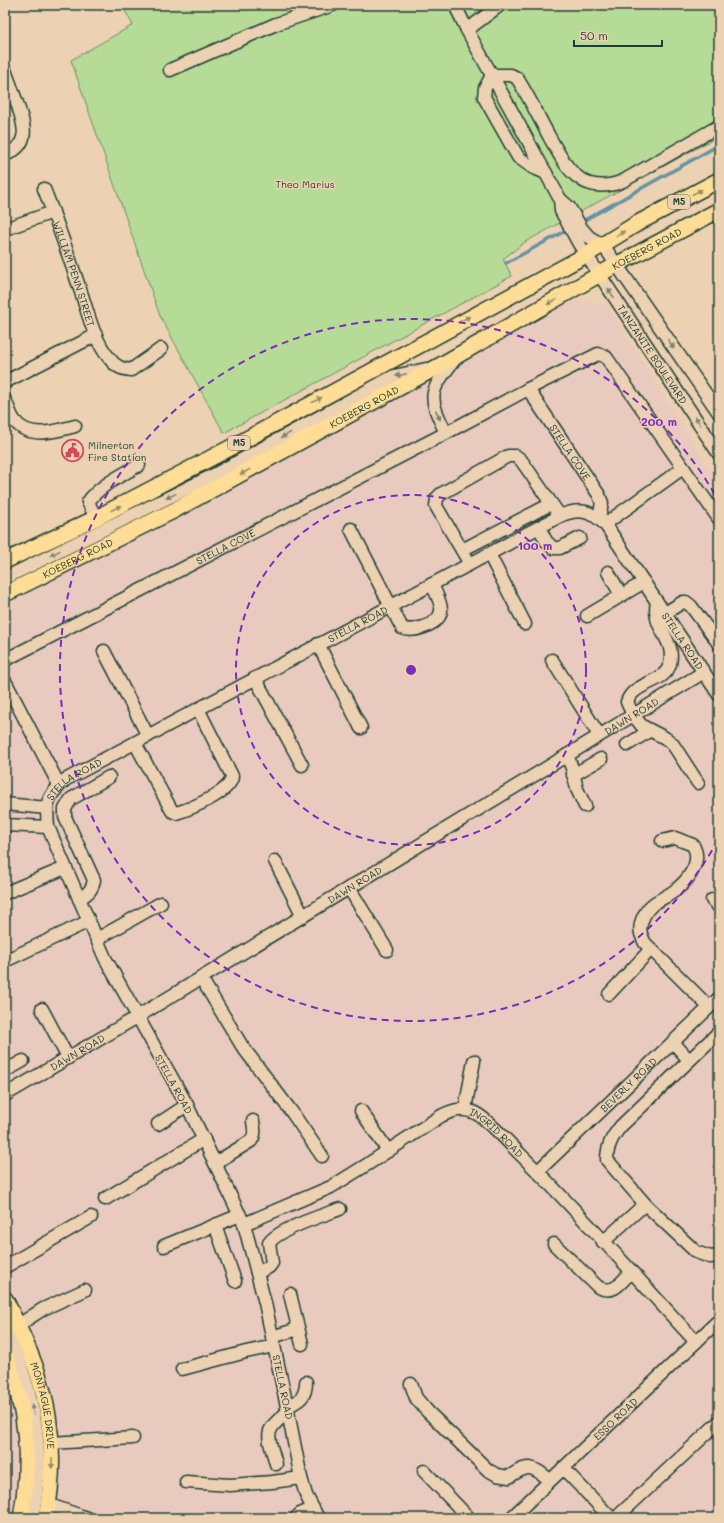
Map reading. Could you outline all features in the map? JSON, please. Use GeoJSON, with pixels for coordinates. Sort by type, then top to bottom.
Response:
{"type":"FeatureCollection","features":[{"type":"Feature","properties":{"kind":"main road","name":"M5"},"geometry":{"type":"LineString","coordinates":[[5,561],[96,518],[230,448],[603,245],[638,223],[719,180]]}},
{"type":"Feature","properties":{"kind":"main road","name":"KOEBERG ROAD"},"geometry":{"type":"LineString","coordinates":[[5,594],[173,511],[439,366],[616,265],[719,210]]}},
{"type":"Feature","properties":{"kind":"main road","name":"MONTAGUE DRIVE"},"geometry":{"type":"LineString","coordinates":[[5,1299],[9,1331],[33,1360],[42,1388],[50,1428],[52,1462],[46,1511]]}},
{"type":"Feature","properties":{"kind":"main road","name":"MONTAGUE DRIVE"},"geometry":{"type":"LineString","coordinates":[[5,1355],[8,1372],[22,1411],[26,1440],[27,1464],[21,1518]]}},
{"type":"Feature","properties":{"kind":"street"},"geometry":{"type":"LineString","coordinates":[[170,70],[276,24],[332,5]]}},
{"type":"Feature","properties":{"kind":"street","name":"TANZANITE BOULEVARD"},"geometry":{"type":"LineString","coordinates":[[455,5],[467,30],[560,199],[561,212],[570,218],[578,232],[586,254],[599,275],[719,454]]}},
{"type":"Feature","properties":{"kind":"street"},"geometry":{"type":"LineString","coordinates":[[467,30],[500,5]]}},
{"type":"Feature","properties":{"kind":"street"},"geometry":{"type":"LineString","coordinates":[[5,70],[24,125],[24,136],[17,149],[5,155]]}},
{"type":"Feature","properties":{"kind":"street"},"geometry":{"type":"LineString","coordinates":[[546,173],[532,167],[518,157],[484,97],[485,88],[492,75],[511,75],[517,78],[558,153],[570,170],[580,179],[596,185],[615,185],[719,126]]}},
{"type":"Feature","properties":{"kind":"street","name":"WILLIAM PENN STREET"},"geometry":{"type":"LineString","coordinates":[[44,189],[96,335],[109,358],[115,365],[122,369],[131,370],[161,349]]}},
{"type":"Feature","properties":{"kind":"street","name":"WILLIAM PENN STREET"},"geometry":{"type":"LineString","coordinates":[[5,229],[53,212]]}},
{"type":"Feature","properties":{"kind":"street"},"geometry":{"type":"LineString","coordinates":[[578,232],[603,245]]}},
{"type":"Feature","properties":{"kind":"street","name":"TANZANITE BOULEVARD"},"geometry":{"type":"LineString","coordinates":[[603,245],[719,413]]}},
{"type":"Feature","properties":{"kind":"street","name":"WILLIAM PENN STREET"},"geometry":{"type":"LineString","coordinates":[[5,382],[96,335]]}},
{"type":"Feature","properties":{"kind":"street","name":"STELLA COVE"},"geometry":{"type":"LineString","coordinates":[[5,660],[446,433],[592,356],[601,354],[606,357],[683,468]]}},
{"type":"Feature","properties":{"kind":"street"},"geometry":{"type":"LineString","coordinates":[[446,433],[435,409],[433,395],[439,379],[457,356]]}},
{"type":"Feature","properties":{"kind":"street"},"geometry":{"type":"LineString","coordinates":[[5,578],[210,477],[394,376],[439,366]]}},
{"type":"Feature","properties":{"kind":"street","name":"STELLA COVE"},"geometry":{"type":"LineString","coordinates":[[528,389],[599,495],[602,503],[602,521]]}},
{"type":"Feature","properties":{"kind":"street"},"geometry":{"type":"LineString","coordinates":[[5,400],[14,420],[26,430],[38,433],[54,432],[75,426]]}},
{"type":"Feature","properties":{"kind":"street"},"geometry":{"type":"LineString","coordinates":[[470,564],[436,506],[437,498],[453,487],[508,456],[516,456],[521,460],[560,516]]}},
{"type":"Feature","properties":{"kind":"street"},"geometry":{"type":"LineString","coordinates":[[96,518],[88,502],[93,495],[109,482],[139,465]]}},
{"type":"Feature","properties":{"kind":"street"},"geometry":{"type":"LineString","coordinates":[[602,521],[683,468],[719,519]]}},
{"type":"Feature","properties":{"kind":"street"},"geometry":{"type":"LineString","coordinates":[[462,550],[551,504]]}},
{"type":"Feature","properties":{"kind":"street","name":"STELLA ROAD"},"geometry":{"type":"LineString","coordinates":[[315,1513],[301,1478],[288,1409],[257,1272],[242,1220],[204,1139],[105,958],[50,832],[47,808],[48,799],[65,780],[539,527],[560,516],[574,511],[585,511],[602,521],[704,672],[715,679],[719,693]]}},
{"type":"Feature","properties":{"kind":"street"},"geometry":{"type":"LineString","coordinates":[[539,527],[546,541],[553,548],[560,548],[580,538]]}},
{"type":"Feature","properties":{"kind":"street"},"geometry":{"type":"LineString","coordinates":[[351,529],[402,628],[411,631],[426,626],[438,618],[441,611],[441,606],[432,584]]}},
{"type":"Feature","properties":{"kind":"street"},"geometry":{"type":"LineString","coordinates":[[489,554],[526,624]]}},
{"type":"Feature","properties":{"kind":"street"},"geometry":{"type":"LineString","coordinates":[[608,572],[621,595]]}},
{"type":"Feature","properties":{"kind":"street"},"geometry":{"type":"LineString","coordinates":[[587,616],[644,582]]}},
{"type":"Feature","properties":{"kind":"street"},"geometry":{"type":"LineString","coordinates":[[657,602],[657,623],[667,638],[670,646],[670,664],[663,675],[631,693],[627,702],[633,715],[642,726],[672,743],[698,783]]}},
{"type":"Feature","properties":{"kind":"street"},"geometry":{"type":"LineString","coordinates":[[664,613],[683,602],[686,602],[719,644]]}},
{"type":"Feature","properties":{"kind":"street"},"geometry":{"type":"LineString","coordinates":[[318,644],[361,728]]}},
{"type":"Feature","properties":{"kind":"street"},"geometry":{"type":"LineString","coordinates":[[104,652],[148,736]]}},
{"type":"Feature","properties":{"kind":"street"},"geometry":{"type":"LineString","coordinates":[[552,660],[599,735]]}},
{"type":"Feature","properties":{"kind":"street","name":"DAWN ROAD"},"geometry":{"type":"LineString","coordinates":[[5,1095],[137,1017],[704,672]]}},
{"type":"Feature","properties":{"kind":"street"},"geometry":{"type":"LineString","coordinates":[[255,678],[302,765]]}},
{"type":"Feature","properties":{"kind":"street"},"geometry":{"type":"LineString","coordinates":[[5,681],[59,785]]}},
{"type":"Feature","properties":{"kind":"street"},"geometry":{"type":"LineString","coordinates":[[135,743],[172,811],[176,813],[205,801],[228,786],[232,780],[232,776],[198,709]]}},
{"type":"Feature","properties":{"kind":"street"},"geometry":{"type":"LineString","coordinates":[[627,745],[649,730]]}},
{"type":"Feature","properties":{"kind":"street"},"geometry":{"type":"LineString","coordinates":[[567,755],[577,789],[585,806]]}},
{"type":"Feature","properties":{"kind":"street"},"geometry":{"type":"LineString","coordinates":[[573,775],[601,759]]}},
{"type":"Feature","properties":{"kind":"street"},"geometry":{"type":"LineString","coordinates":[[79,899],[90,892],[94,880],[65,817],[65,809],[67,803],[71,799],[109,777]]}},
{"type":"Feature","properties":{"kind":"street"},"geometry":{"type":"LineString","coordinates":[[5,804],[47,808]]}},
{"type":"Feature","properties":{"kind":"street"},"geometry":{"type":"LineString","coordinates":[[5,826],[50,832],[70,827]]}},
{"type":"Feature","properties":{"kind":"street"},"geometry":{"type":"LineString","coordinates":[[662,841],[675,838],[693,845],[696,854],[696,863],[678,889],[660,898],[646,909],[640,925],[640,931],[648,946],[709,1007]]}},
{"type":"Feature","properties":{"kind":"street"},"geometry":{"type":"LineString","coordinates":[[276,861],[303,916]]}},
{"type":"Feature","properties":{"kind":"street"},"geometry":{"type":"LineString","coordinates":[[5,893],[65,868]]}},
{"type":"Feature","properties":{"kind":"street"},"geometry":{"type":"LineString","coordinates":[[348,888],[387,950]]}},
{"type":"Feature","properties":{"kind":"street"},"geometry":{"type":"LineString","coordinates":[[97,939],[161,903]]}},
{"type":"Feature","properties":{"kind":"street"},"geometry":{"type":"LineString","coordinates":[[7,960],[89,921]]}},
{"type":"Feature","properties":{"kind":"street"},"geometry":{"type":"LineString","coordinates":[[609,994],[648,946]]}},
{"type":"Feature","properties":{"kind":"street"},"geometry":{"type":"LineString","coordinates":[[201,978],[242,1046],[291,1111],[322,1156]]}},
{"type":"Feature","properties":{"kind":"street","name":"BEVERLY ROAD"},"geometry":{"type":"LineString","coordinates":[[538,1171],[719,998]]}},
{"type":"Feature","properties":{"kind":"street"},"geometry":{"type":"LineString","coordinates":[[42,1009],[68,1058]]}},
{"type":"Feature","properties":{"kind":"street"},"geometry":{"type":"LineString","coordinates":[[719,1032],[688,1060],[621,1126],[613,1137],[607,1150],[607,1160],[645,1204],[696,1252],[710,1258],[719,1256]]}},
{"type":"Feature","properties":{"kind":"street"},"geometry":{"type":"LineString","coordinates":[[674,1042],[688,1060]]}},
{"type":"Feature","properties":{"kind":"street"},"geometry":{"type":"LineString","coordinates":[[465,1109],[474,1061]]}},
{"type":"Feature","properties":{"kind":"street"},"geometry":{"type":"LineString","coordinates":[[5,1071],[23,1062]]}},
{"type":"Feature","properties":{"kind":"street"},"geometry":{"type":"LineString","coordinates":[[158,1124],[186,1105]]}},
{"type":"Feature","properties":{"kind":"street","name":"INGRID ROAD"},"geometry":{"type":"LineString","coordinates":[[164,1246],[215,1225],[242,1220],[331,1187],[441,1116],[453,1110],[465,1109],[477,1114],[488,1123],[538,1171],[696,1342]]}},
{"type":"Feature","properties":{"kind":"street"},"geometry":{"type":"LineString","coordinates":[[360,1111],[388,1151]]}},
{"type":"Feature","properties":{"kind":"street"},"geometry":{"type":"LineString","coordinates":[[215,1163],[251,1141],[255,1131],[253,1121]]}},
{"type":"Feature","properties":{"kind":"street"},"geometry":{"type":"LineString","coordinates":[[105,1199],[204,1139]]}},
{"type":"Feature","properties":{"kind":"street"},"geometry":{"type":"LineString","coordinates":[[603,1242],[645,1204]]}},
{"type":"Feature","properties":{"kind":"street"},"geometry":{"type":"LineString","coordinates":[[257,1272],[269,1267],[272,1263],[269,1243],[276,1235],[340,1208]]}},
{"type":"Feature","properties":{"kind":"street"},"geometry":{"type":"LineString","coordinates":[[5,1267],[91,1217]]}},
{"type":"Feature","properties":{"kind":"street"},"geometry":{"type":"LineString","coordinates":[[215,1225],[235,1281]]}},
{"type":"Feature","properties":{"kind":"street"},"geometry":{"type":"LineString","coordinates":[[554,1244],[598,1287],[605,1290],[613,1289],[631,1272]]}},
{"type":"Feature","properties":{"kind":"street"},"geometry":{"type":"LineString","coordinates":[[32,1518],[38,1474],[36,1423],[23,1373],[9,1331],[43,1309],[85,1290]]}},
{"type":"Feature","properties":{"kind":"street"},"geometry":{"type":"LineString","coordinates":[[290,1294],[302,1344]]}},
{"type":"Feature","properties":{"kind":"street","name":"ESSO ROAD"},"geometry":{"type":"LineString","coordinates":[[511,1518],[719,1320]]}},
{"type":"Feature","properties":{"kind":"street"},"geometry":{"type":"LineString","coordinates":[[182,1369],[246,1352],[273,1342],[298,1329]]}},
{"type":"Feature","properties":{"kind":"street"},"geometry":{"type":"LineString","coordinates":[[276,1464],[269,1438],[269,1430],[274,1422],[305,1394],[306,1382]]}},
{"type":"Feature","properties":{"kind":"street"},"geometry":{"type":"LineString","coordinates":[[411,1384],[416,1398],[428,1412],[488,1470],[497,1475],[509,1477],[520,1469],[535,1468],[550,1480]]}},
{"type":"Feature","properties":{"kind":"street"},"geometry":{"type":"LineString","coordinates":[[616,1518],[719,1422]]}},
{"type":"Feature","properties":{"kind":"street"},"geometry":{"type":"LineString","coordinates":[[51,1443],[134,1438]]}},
{"type":"Feature","properties":{"kind":"street"},"geometry":{"type":"LineString","coordinates":[[563,1468],[611,1518]]}},
{"type":"Feature","properties":{"kind":"street"},"geometry":{"type":"LineString","coordinates":[[424,1471],[468,1518]]}},
{"type":"Feature","properties":{"kind":"street"},"geometry":{"type":"LineString","coordinates":[[186,1482],[230,1486],[301,1478]]}},
{"type":"Feature","properties":{"kind":"street"},"geometry":{"type":"LineString","coordinates":[[46,1511],[87,1518]]}},
{"type":"Feature","properties":{"kind":"street"},"geometry":{"type":"LineString","coordinates":[[296,1518],[300,1514],[315,1513]]}},
{"type":"Feature","properties":{"kind":"shaded area"},"geometry":{"type":"Polygon","coordinates":[[[576,300],[607,305],[719,484],[719,1518],[5,1518],[5,604],[576,300]]]}},
{"type":"Feature","properties":{"kind":"green space","name":"Theo Marius"},"geometry":{"type":"Polygon","coordinates":[[[122,5],[719,5],[719,136],[525,242],[503,259],[512,276],[224,433],[160,316],[71,60],[133,25],[122,5]]]}},
{"type":"Feature","properties":{"kind":"waterway"},"geometry":{"type":"LineString","coordinates":[[581,222],[719,145]]}},
{"type":"Feature","properties":{"kind":"waterway"},"geometry":{"type":"LineString","coordinates":[[506,263],[569,229]]}},
{"type":"Feature","properties":{"kind":"place","name":"Milnerton Fire Station"},"geometry":{"type":"Point","coordinates":[73,451]}}]}
